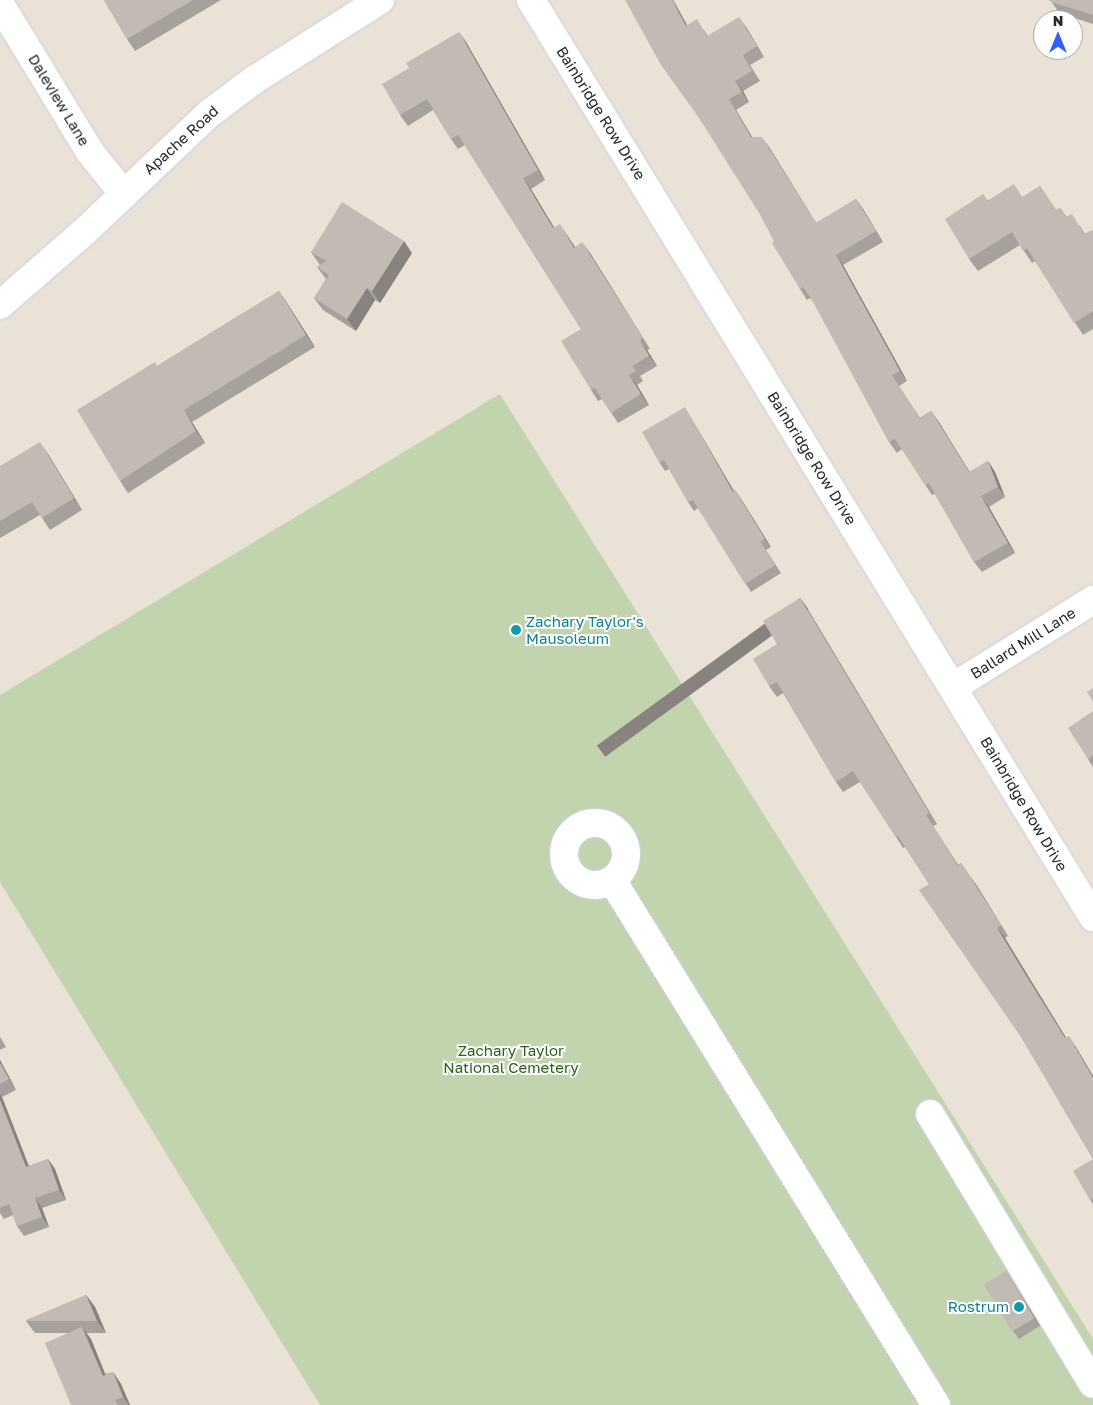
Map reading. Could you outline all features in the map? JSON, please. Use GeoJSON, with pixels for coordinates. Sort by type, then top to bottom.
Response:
{"type":"FeatureCollection","features":[{"type":"Feature","properties":{"kind":"street","name":"Apache Road"},"geometry":{"type":"LineString","coordinates":[[0,305],[84,232],[123,193],[210,113],[254,80],[380,0]]}},
{"type":"Feature","properties":{"kind":"street","name":"Bainbridge Row Drive"},"geometry":{"type":"LineString","coordinates":[[531,0],[1093,917]]}},
{"type":"Feature","properties":{"kind":"street","name":"Daleview Lane"},"geometry":{"type":"LineString","coordinates":[[0,4],[90,152],[123,193]]}},
{"type":"Feature","properties":{"kind":"street","name":"Ballard Mill Lane"},"geometry":{"type":"LineString","coordinates":[[953,687],[1093,600]]}},
{"type":"Feature","properties":{"kind":"street"},"geometry":{"type":"LineString","coordinates":[[612,880],[936,1405]]}},
{"type":"Feature","properties":{"kind":"street"},"geometry":{"type":"LineString","coordinates":[[930,1114],[1093,1384]]}},
{"type":"Feature","properties":{"kind":"green space","name":"Zachary Taylor National Cemetery"},"geometry":{"type":"Polygon","coordinates":[[[500,394],[1093,1339],[1093,1405],[320,1405],[0,882],[0,695],[500,394]]]}},
{"type":"Feature","properties":{"kind":"building"},"geometry":{"type":"Polygon","coordinates":[[[104,0],[193,0],[127,39],[104,0]]]}},
{"type":"Feature","properties":{"kind":"building"},"geometry":{"type":"Polygon","coordinates":[[[625,0],[672,0],[686,26],[697,19],[707,36],[739,17],[757,46],[743,55],[752,71],[735,81],[742,92],[729,99],[751,137],[762,137],[816,223],[856,199],[876,231],[836,255],[900,371],[892,375],[920,419],[931,411],[969,472],[988,461],[998,487],[981,496],[1008,543],[974,562],[929,483],[925,485],[895,439],[889,442],[812,300],[803,287],[800,289],[772,243],[774,241],[761,216],[699,118],[661,65],[625,0]]]}},
{"type":"Feature","properties":{"kind":"building"},"geometry":{"type":"Polygon","coordinates":[[[1052,0],[1093,0],[1093,15],[1083,12],[1083,10],[1051,2],[1052,0]]]}},
{"type":"Feature","properties":{"kind":"building"},"geometry":{"type":"Polygon","coordinates":[[[459,32],[538,170],[523,178],[553,228],[560,224],[574,248],[582,242],[643,338],[640,340],[649,356],[632,366],[636,371],[629,375],[641,394],[611,413],[595,388],[591,390],[561,341],[581,329],[458,135],[451,139],[427,99],[400,115],[382,84],[409,68],[406,63],[459,32]]]}},
{"type":"Feature","properties":{"kind":"building"},"geometry":{"type":"Polygon","coordinates":[[[1014,184],[1022,197],[1040,186],[1056,211],[1060,208],[1066,217],[1072,214],[1084,234],[1092,230],[1093,232],[1093,311],[1074,323],[1027,248],[1023,251],[1012,232],[969,259],[945,219],[983,194],[987,201],[1014,184]]]}},
{"type":"Feature","properties":{"kind":"building"},"geometry":{"type":"Polygon","coordinates":[[[342,202],[404,241],[372,291],[367,288],[347,319],[314,298],[329,275],[317,267],[326,261],[311,252],[342,202]]]}},
{"type":"Feature","properties":{"kind":"building"},"geometry":{"type":"Polygon","coordinates":[[[279,291],[306,335],[184,410],[196,431],[120,481],[77,410],[155,362],[157,366],[279,291]]]}},
{"type":"Feature","properties":{"kind":"building"},"geometry":{"type":"Polygon","coordinates":[[[685,407],[733,492],[735,490],[765,539],[760,541],[775,565],[745,584],[693,500],[688,502],[664,460],[659,462],[642,432],[685,407]]]}},
{"type":"Feature","properties":{"kind":"building"},"geometry":{"type":"Polygon","coordinates":[[[40,442],[74,498],[42,518],[32,502],[0,521],[0,466],[40,442]]]}},
{"type":"Feature","properties":{"kind":"building"},"geometry":{"type":"Polygon","coordinates":[[[800,598],[929,813],[926,815],[958,866],[961,863],[1001,925],[997,928],[1065,1038],[1069,1036],[1093,1078],[1093,1159],[1023,1040],[919,890],[929,884],[898,836],[896,837],[853,771],[836,782],[777,682],[769,686],[753,659],[777,644],[763,621],[800,598]]]}},
{"type":"Feature","properties":{"kind":"building"},"geometry":{"type":"Polygon","coordinates":[[[1093,688],[1093,702],[1087,692],[1093,688]]]}},
{"type":"Feature","properties":{"kind":"building"},"geometry":{"type":"Polygon","coordinates":[[[1093,711],[1093,755],[1088,759],[1068,728],[1093,711]]]}},
{"type":"Feature","properties":{"kind":"building"},"geometry":{"type":"Polygon","coordinates":[[[0,1063],[9,1079],[0,1084],[0,1063]]]}},
{"type":"Feature","properties":{"kind":"building"},"geometry":{"type":"Polygon","coordinates":[[[0,1100],[26,1167],[48,1159],[59,1190],[35,1198],[42,1217],[17,1226],[9,1204],[0,1208],[0,1100]]]}},
{"type":"Feature","properties":{"kind":"building"},"geometry":{"type":"Polygon","coordinates":[[[1093,1159],[1093,1199],[1090,1200],[1073,1171],[1093,1159]]]}},
{"type":"Feature","properties":{"kind":"building"},"geometry":{"type":"Polygon","coordinates":[[[1006,1271],[1034,1318],[1012,1332],[984,1284],[1006,1271]]]}},
{"type":"Feature","properties":{"kind":"building"},"geometry":{"type":"Polygon","coordinates":[[[86,1295],[97,1321],[26,1321],[26,1320],[86,1295]]]}},
{"type":"Feature","properties":{"kind":"building"},"geometry":{"type":"Polygon","coordinates":[[[82,1327],[103,1376],[113,1372],[123,1397],[115,1400],[118,1405],[71,1405],[45,1343],[82,1327]]]}},
{"type":"Feature","properties":{"kind":"place","name":"Zachary Taylor's Mausoleum"},"geometry":{"type":"Point","coordinates":[516,630]}},
{"type":"Feature","properties":{"kind":"place","name":"Rostrum"},"geometry":{"type":"Point","coordinates":[1019,1307]}}]}
